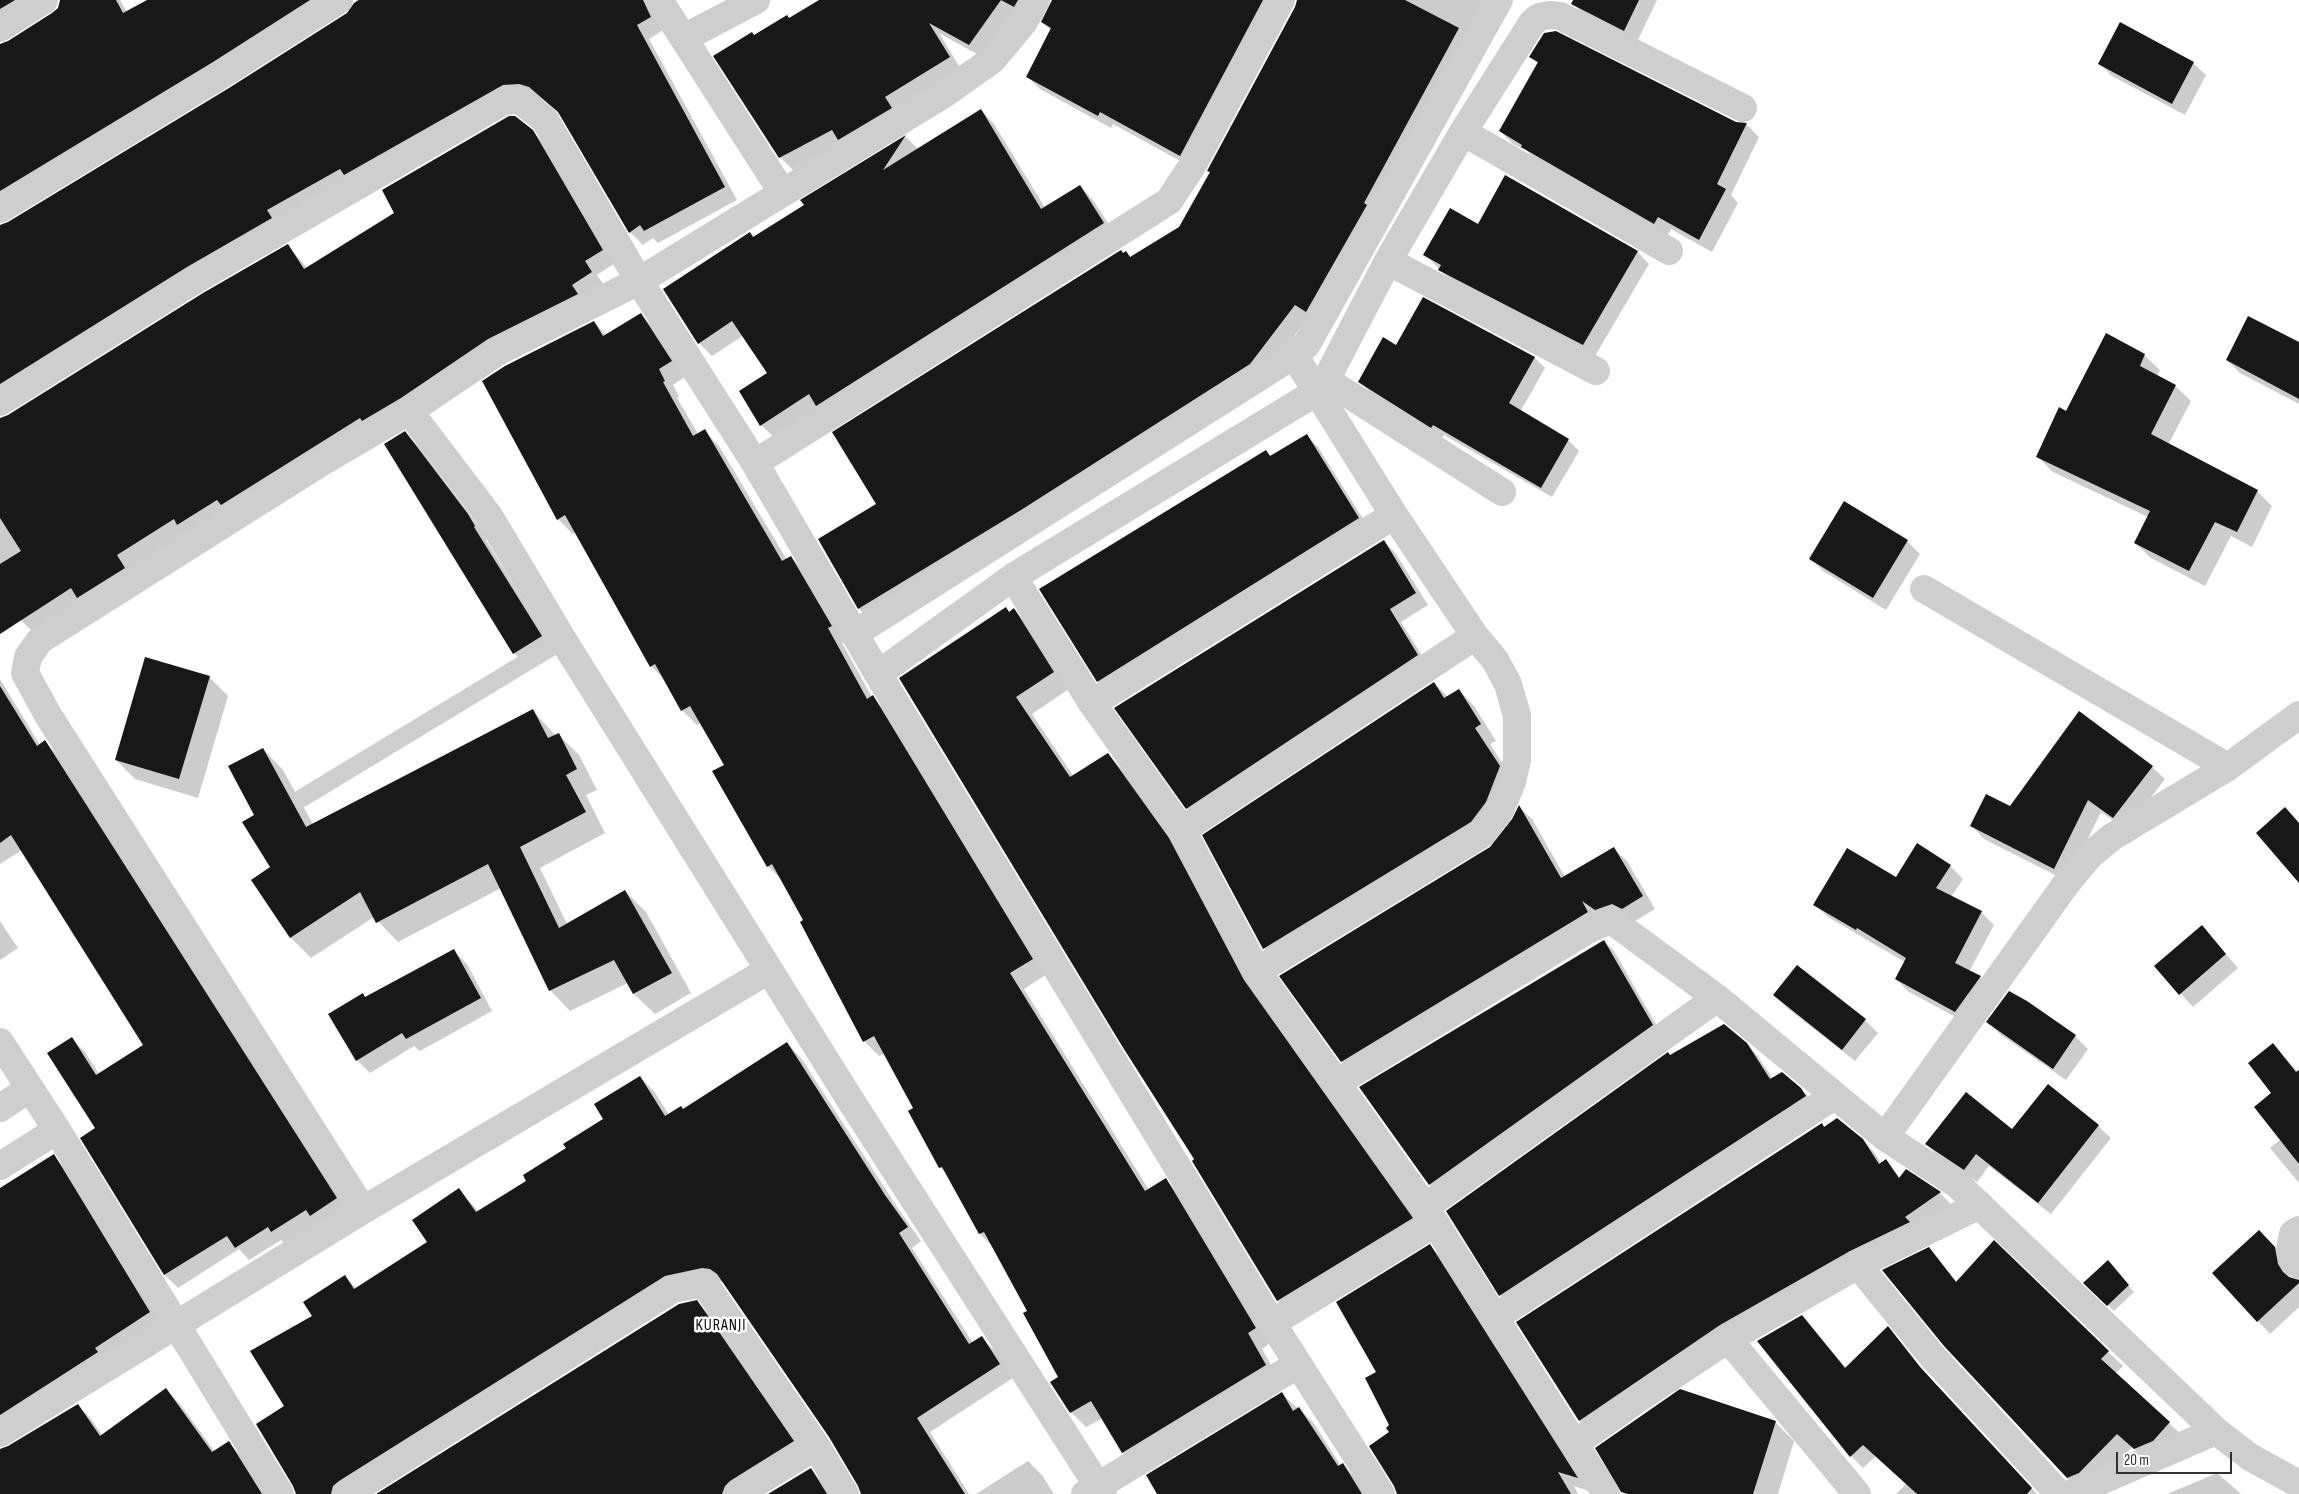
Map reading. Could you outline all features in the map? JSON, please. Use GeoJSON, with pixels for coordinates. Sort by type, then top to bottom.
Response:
{"type":"FeatureCollection","features":[{"type":"Feature","properties":{"kind":"street"},"geometry":{"type":"LineString","coordinates":[[0,28],[44,0]]}},
{"type":"Feature","properties":{"kind":"street"},"geometry":{"type":"LineString","coordinates":[[0,209],[221,75],[338,0]]}},
{"type":"Feature","properties":{"kind":"street"},"geometry":{"type":"LineString","coordinates":[[659,0],[782,192]]}},
{"type":"Feature","properties":{"kind":"street"},"geometry":{"type":"LineString","coordinates":[[684,38],[756,0]]}},
{"type":"Feature","properties":{"kind":"street"},"geometry":{"type":"LineString","coordinates":[[363,1210],[48,715],[25,672],[28,657],[40,640],[322,462],[410,411],[497,352],[639,281],[944,94],[992,60],[1023,23],[1036,0]]}},
{"type":"Feature","properties":{"kind":"street"},"geometry":{"type":"LineString","coordinates":[[755,463],[1169,201],[1192,166],[1281,0]]}},
{"type":"Feature","properties":{"kind":"street"},"geometry":{"type":"LineString","coordinates":[[854,634],[1294,355],[1307,344],[1499,0]]}},
{"type":"Feature","properties":{"kind":"street"},"geometry":{"type":"LineString","coordinates":[[878,674],[1013,577],[1322,386],[1388,261],[1463,132],[1532,23],[1539,18],[1549,15],[1560,16],[1743,108]]}},
{"type":"Feature","properties":{"kind":"street"},"geometry":{"type":"LineString","coordinates":[[0,402],[195,280],[504,101],[520,100],[545,120],[639,281],[755,463],[878,674],[1272,1324],[1381,1494]]}},
{"type":"Feature","properties":{"kind":"street"},"geometry":{"type":"LineString","coordinates":[[1463,132],[1669,251]]}},
{"type":"Feature","properties":{"kind":"street"},"geometry":{"type":"LineString","coordinates":[[1388,261],[1596,371]]}},
{"type":"Feature","properties":{"kind":"street"},"geometry":{"type":"LineString","coordinates":[[1257,971],[1482,834],[1500,810],[1512,782],[1517,760],[1517,716],[1508,684],[1495,660],[1476,636],[1394,515],[1322,386],[1294,355]]}},
{"type":"Feature","properties":{"kind":"street"},"geometry":{"type":"LineString","coordinates":[[1322,386],[1502,492]]}},
{"type":"Feature","properties":{"kind":"street"},"geometry":{"type":"LineString","coordinates":[[410,411],[489,516],[563,640],[1095,1491],[1297,1365]]}},
{"type":"Feature","properties":{"kind":"street"},"geometry":{"type":"LineString","coordinates":[[1092,704],[1394,515]]}},
{"type":"Feature","properties":{"kind":"street"},"geometry":{"type":"LineString","coordinates":[[1013,577],[1092,704],[1182,830],[1257,971],[1430,1215],[1606,1494]]}},
{"type":"Feature","properties":{"kind":"street"},"geometry":{"type":"LineString","coordinates":[[1924,590],[2228,767]]}},
{"type":"Feature","properties":{"kind":"street"},"geometry":{"type":"LineString","coordinates":[[1182,830],[1476,636]]}},
{"type":"Feature","properties":{"kind":"street"},"geometry":{"type":"LineString","coordinates":[[1886,1137],[2066,884],[2090,856],[2112,837],[2228,767],[2299,715]]}},
{"type":"Feature","properties":{"kind":"street"},"geometry":{"type":"LineString","coordinates":[[1336,1082],[1591,928],[1611,920],[1717,998],[1886,1137],[1957,1184],[2216,1431],[2250,1456],[2299,1484]]}},
{"type":"Feature","properties":{"kind":"street"},"geometry":{"type":"LineString","coordinates":[[0,1433],[363,1210],[769,970]]}},
{"type":"Feature","properties":{"kind":"street"},"geometry":{"type":"LineString","coordinates":[[1272,1324],[1430,1215],[1717,998]]}},
{"type":"Feature","properties":{"kind":"street"},"geometry":{"type":"LineString","coordinates":[[0,1042],[57,1130],[280,1494]]}},
{"type":"Feature","properties":{"kind":"street"},"geometry":{"type":"LineString","coordinates":[[0,1108],[30,1088]]}},
{"type":"Feature","properties":{"kind":"street"},"geometry":{"type":"LineString","coordinates":[[1494,1318],[1834,1096]]}},
{"type":"Feature","properties":{"kind":"street"},"geometry":{"type":"LineString","coordinates":[[0,1166],[57,1130]]}},
{"type":"Feature","properties":{"kind":"street"},"geometry":{"type":"LineString","coordinates":[[1574,1444],[1728,1339],[1858,1265],[1980,1205]]}},
{"type":"Feature","properties":{"kind":"street"},"geometry":{"type":"LineString","coordinates":[[2299,1230],[2293,1234],[2290,1249],[2293,1260],[2299,1265]]}},
{"type":"Feature","properties":{"kind":"street"},"geometry":{"type":"LineString","coordinates":[[1858,1265],[1932,1356],[2059,1494]]}},
{"type":"Feature","properties":{"kind":"street"},"geometry":{"type":"LineString","coordinates":[[347,1494],[674,1289],[704,1283],[816,1446],[844,1494]]}},
{"type":"Feature","properties":{"kind":"street"},"geometry":{"type":"LineString","coordinates":[[1728,1339],[1857,1494]]}},
{"type":"Feature","properties":{"kind":"street"},"geometry":{"type":"LineString","coordinates":[[2070,1494],[2216,1431]]}},
{"type":"Feature","properties":{"kind":"street"},"geometry":{"type":"LineString","coordinates":[[738,1494],[816,1446]]}},
{"type":"Feature","properties":{"kind":"lane"},"geometry":{"type":"LineString","coordinates":[[302,798],[563,640]]}},
{"type":"Feature","properties":{"kind":"building"},"geometry":{"type":"Polygon","coordinates":[[[0,0],[15,0],[0,9],[0,0]]]}},
{"type":"Feature","properties":{"kind":"building"},"geometry":{"type":"Polygon","coordinates":[[[60,0],[116,0],[123,13],[147,0],[310,0],[213,62],[0,191],[0,44],[8,41],[52,13],[58,8],[60,0]]]}},
{"type":"Feature","properties":{"kind":"building"},"geometry":{"type":"Polygon","coordinates":[[[359,0],[643,0],[651,17],[637,25],[725,187],[644,231],[640,225],[629,233],[558,112],[529,87],[519,84],[503,85],[344,175],[340,169],[267,210],[272,218],[187,267],[0,384],[0,225],[8,222],[229,88],[347,13],[354,3],[359,0]]]}},
{"type":"Feature","properties":{"kind":"building"},"geometry":{"type":"Polygon","coordinates":[[[819,0],[1001,0],[969,45],[929,23],[950,57],[885,97],[892,108],[838,140],[832,130],[779,158],[713,56],[752,32],[754,35],[787,15],[789,18],[819,0]]]}},
{"type":"Feature","properties":{"kind":"building"},"geometry":{"type":"Polygon","coordinates":[[[1001,0],[1018,0],[1014,7],[1001,0]]]}},
{"type":"Feature","properties":{"kind":"building"},"geometry":{"type":"Polygon","coordinates":[[[1052,0],[1263,0],[1180,156],[1100,112],[1098,116],[1026,77],[1051,28],[1041,22],[1052,0]]]}},
{"type":"Feature","properties":{"kind":"building"},"geometry":{"type":"Polygon","coordinates":[[[1297,0],[1405,0],[1459,28],[1364,203],[1367,205],[1306,312],[1295,305],[1250,364],[1021,510],[858,609],[818,539],[876,504],[832,432],[1121,250],[1123,253],[1126,251],[1130,257],[1179,227],[1210,172],[1207,171],[1297,0]]]}},
{"type":"Feature","properties":{"kind":"building"},"geometry":{"type":"Polygon","coordinates":[[[1573,0],[1639,0],[1624,31],[1571,4],[1573,0]]]}},
{"type":"Feature","properties":{"kind":"building"},"geometry":{"type":"Polygon","coordinates":[[[2120,22],[2194,62],[2172,104],[2098,64],[2120,22]]]}},
{"type":"Feature","properties":{"kind":"building"},"geometry":{"type":"Polygon","coordinates":[[[1556,31],[1736,122],[1747,123],[1717,184],[1726,189],[1699,240],[1658,217],[1654,224],[1521,147],[1522,145],[1499,131],[1538,62],[1529,57],[1544,33],[1556,31]]]}},
{"type":"Feature","properties":{"kind":"building"},"geometry":{"type":"Polygon","coordinates":[[[981,109],[1041,209],[1080,185],[1104,223],[816,406],[809,394],[760,426],[739,391],[767,373],[732,321],[698,344],[663,289],[750,232],[753,237],[804,205],[800,200],[906,135],[883,170],[981,109]]]}},
{"type":"Feature","properties":{"kind":"building"},"geometry":{"type":"Polygon","coordinates":[[[509,116],[515,116],[533,130],[603,250],[585,261],[592,272],[572,285],[578,294],[488,339],[401,398],[362,421],[360,418],[221,505],[217,500],[177,525],[174,519],[117,555],[125,568],[77,598],[71,588],[0,634],[0,564],[21,551],[0,518],[0,418],[8,415],[203,293],[288,244],[304,269],[394,213],[382,190],[509,116]]]}},
{"type":"Feature","properties":{"kind":"building"},"geometry":{"type":"Polygon","coordinates":[[[1505,175],[1638,251],[1583,345],[1438,270],[1441,265],[1423,255],[1450,208],[1478,224],[1505,175]]]}},
{"type":"Feature","properties":{"kind":"building"},"geometry":{"type":"Polygon","coordinates":[[[1423,297],[1535,357],[1509,403],[1569,439],[1541,488],[1433,425],[1431,428],[1358,382],[1383,337],[1396,345],[1423,297]]]}},
{"type":"Feature","properties":{"kind":"building"},"geometry":{"type":"Polygon","coordinates":[[[641,313],[672,361],[659,369],[665,381],[663,382],[693,436],[705,429],[782,561],[791,556],[832,626],[828,628],[867,699],[873,695],[1033,959],[1010,973],[1145,1191],[1166,1178],[1256,1328],[1248,1333],[1266,1365],[1122,1453],[1091,1401],[1070,1413],[1050,1382],[1058,1377],[1023,1313],[1027,1311],[984,1232],[979,1234],[942,1167],[939,1168],[908,1111],[913,1108],[874,1036],[863,1042],[800,922],[803,920],[772,864],[767,867],[712,771],[724,765],[690,706],[681,711],[655,664],[650,667],[565,515],[557,520],[482,381],[505,366],[594,321],[603,336],[641,313]]]}},
{"type":"Feature","properties":{"kind":"building"},"geometry":{"type":"Polygon","coordinates":[[[2248,316],[2299,342],[2299,399],[2226,360],[2248,316]]]}},
{"type":"Feature","properties":{"kind":"building"},"geometry":{"type":"Polygon","coordinates":[[[2106,333],[2145,354],[2140,366],[2176,385],[2151,434],[2258,490],[2237,532],[2215,522],[2189,571],[2134,543],[2150,511],[2036,457],[2059,407],[2066,411],[2106,333]]]}},
{"type":"Feature","properties":{"kind":"building"},"geometry":{"type":"Polygon","coordinates":[[[405,431],[468,514],[474,527],[542,636],[513,654],[384,444],[405,431]]]}},
{"type":"Feature","properties":{"kind":"building"},"geometry":{"type":"Polygon","coordinates":[[[1307,434],[1359,518],[1097,682],[1039,589],[1266,450],[1270,456],[1307,434]]]}},
{"type":"Feature","properties":{"kind":"building"},"geometry":{"type":"Polygon","coordinates":[[[1844,501],[1908,540],[1873,598],[1809,559],[1844,501]]]}},
{"type":"Feature","properties":{"kind":"building"},"geometry":{"type":"Polygon","coordinates":[[[1384,540],[1416,593],[1390,609],[1418,655],[1186,809],[1114,708],[1384,540]]]}},
{"type":"Feature","properties":{"kind":"building"},"geometry":{"type":"Polygon","coordinates":[[[1006,607],[1009,612],[1014,608],[1054,672],[1016,697],[1070,777],[1108,753],[1169,838],[1244,980],[1413,1218],[1277,1301],[1192,1161],[1194,1159],[1122,1046],[899,678],[1006,607]]]}},
{"type":"Feature","properties":{"kind":"building"},"geometry":{"type":"Polygon","coordinates":[[[145,657],[210,676],[179,779],[115,760],[145,657]]]}},
{"type":"Feature","properties":{"kind":"building"},"geometry":{"type":"Polygon","coordinates":[[[1434,682],[1444,698],[1459,689],[1481,724],[1475,728],[1500,766],[1486,802],[1471,822],[1263,949],[1202,835],[1434,682]]]}},
{"type":"Feature","properties":{"kind":"building"},"geometry":{"type":"Polygon","coordinates":[[[0,686],[37,746],[45,740],[337,1198],[310,1216],[306,1210],[271,1232],[268,1227],[235,1248],[227,1236],[164,1275],[80,1138],[95,1128],[47,1053],[72,1037],[96,1075],[143,1045],[11,835],[0,843],[0,686]]]}},
{"type":"Feature","properties":{"kind":"building"},"geometry":{"type":"Polygon","coordinates":[[[533,709],[548,738],[559,733],[577,769],[566,775],[586,812],[520,847],[559,928],[625,890],[672,973],[633,994],[614,960],[549,991],[488,864],[376,923],[360,892],[290,938],[251,880],[270,867],[242,822],[254,815],[228,766],[263,748],[306,827],[533,709]]]}},
{"type":"Feature","properties":{"kind":"building"},"geometry":{"type":"Polygon","coordinates":[[[2079,711],[2153,766],[2113,818],[2088,800],[2054,869],[1970,826],[1986,794],[2010,806],[2079,711]]]}},
{"type":"Feature","properties":{"kind":"building"},"geometry":{"type":"Polygon","coordinates":[[[1519,805],[1561,878],[1614,847],[1643,896],[1622,909],[1612,904],[1595,910],[1582,901],[1588,912],[1341,1062],[1279,976],[1490,847],[1512,819],[1519,805]]]}},
{"type":"Feature","properties":{"kind":"building"},"geometry":{"type":"Polygon","coordinates":[[[2285,807],[2299,823],[2299,883],[2256,833],[2285,807]]]}},
{"type":"Feature","properties":{"kind":"building"},"geometry":{"type":"Polygon","coordinates":[[[1917,843],[1951,865],[1936,888],[1982,911],[1955,963],[1981,976],[1955,1012],[1895,979],[1906,958],[1857,928],[1856,930],[1813,905],[1847,848],[1896,877],[1917,843]]]}},
{"type":"Feature","properties":{"kind":"building"},"geometry":{"type":"Polygon","coordinates":[[[2202,925],[2226,954],[2179,995],[2154,966],[2202,925]]]}},
{"type":"Feature","properties":{"kind":"building"},"geometry":{"type":"Polygon","coordinates":[[[1604,940],[1653,1025],[1429,1185],[1359,1087],[1604,940]]]}},
{"type":"Feature","properties":{"kind":"building"},"geometry":{"type":"Polygon","coordinates":[[[454,949],[481,998],[406,1039],[402,1033],[356,1061],[328,1014],[363,993],[365,997],[454,949]]]}},
{"type":"Feature","properties":{"kind":"building"},"geometry":{"type":"Polygon","coordinates":[[[1797,965],[1866,1019],[1842,1050],[1773,995],[1797,965]]]}},
{"type":"Feature","properties":{"kind":"building"},"geometry":{"type":"Polygon","coordinates":[[[2009,991],[2027,1001],[2076,1035],[2053,1069],[1986,1022],[2009,991]]]}},
{"type":"Feature","properties":{"kind":"building"},"geometry":{"type":"Polygon","coordinates":[[[1724,1024],[1747,1043],[1770,1079],[1782,1072],[1801,1088],[1806,1096],[1499,1296],[1446,1211],[1668,1052],[1670,1055],[1724,1024]]]}},
{"type":"Feature","properties":{"kind":"building"},"geometry":{"type":"Polygon","coordinates":[[[787,1042],[885,1195],[908,1227],[899,1233],[969,1344],[982,1336],[1000,1364],[917,1418],[965,1494],[861,1494],[829,1437],[717,1274],[710,1269],[702,1268],[665,1276],[339,1481],[333,1486],[331,1494],[296,1494],[256,1424],[284,1406],[250,1351],[312,1316],[303,1302],[345,1275],[354,1289],[427,1242],[412,1220],[459,1188],[476,1212],[526,1181],[523,1175],[566,1148],[563,1144],[603,1119],[594,1104],[640,1076],[665,1116],[681,1106],[683,1109],[787,1042]]]}},
{"type":"Feature","properties":{"kind":"building"},"geometry":{"type":"Polygon","coordinates":[[[2273,1043],[2296,1072],[2299,1070],[2299,1164],[2254,1107],[2271,1093],[2248,1063],[2273,1043]]]}},
{"type":"Feature","properties":{"kind":"building"},"geometry":{"type":"Polygon","coordinates":[[[2048,1084],[2099,1125],[2038,1203],[1976,1154],[1964,1170],[1925,1144],[1966,1092],[2012,1129],[2048,1084]]]}},
{"type":"Feature","properties":{"kind":"building"},"geometry":{"type":"Polygon","coordinates":[[[1837,1118],[1863,1139],[1879,1164],[1886,1159],[1899,1178],[1906,1169],[1941,1192],[1905,1217],[1910,1222],[1850,1251],[1720,1325],[1579,1421],[1516,1322],[1822,1123],[1824,1127],[1837,1118]]]}},
{"type":"Feature","properties":{"kind":"building"},"geometry":{"type":"Polygon","coordinates":[[[54,1154],[150,1312],[95,1348],[98,1352],[0,1415],[0,1188],[54,1154]]]}},
{"type":"Feature","properties":{"kind":"building"},"geometry":{"type":"Polygon","coordinates":[[[2259,1230],[2275,1247],[2278,1264],[2283,1272],[2289,1277],[2299,1280],[2299,1283],[2257,1322],[2212,1273],[2259,1230]]]}},
{"type":"Feature","properties":{"kind":"building"},"geometry":{"type":"Polygon","coordinates":[[[1994,1240],[2109,1351],[2101,1359],[2170,1422],[2153,1441],[2134,1449],[2117,1434],[2079,1473],[2067,1478],[1944,1346],[1882,1270],[1929,1247],[1956,1282],[1994,1240]]]}},
{"type":"Feature","properties":{"kind":"building"},"geometry":{"type":"Polygon","coordinates":[[[1430,1244],[1578,1478],[1558,1472],[1571,1494],[1397,1494],[1369,1446],[1389,1432],[1386,1428],[1389,1425],[1365,1378],[1376,1372],[1336,1302],[1430,1244]]]}},
{"type":"Feature","properties":{"kind":"building"},"geometry":{"type":"Polygon","coordinates":[[[2108,1260],[2129,1285],[2107,1306],[2083,1283],[2108,1260]]]}},
{"type":"Feature","properties":{"kind":"building"},"geometry":{"type":"Polygon","coordinates":[[[697,1300],[794,1441],[730,1481],[725,1486],[722,1494],[376,1494],[679,1304],[697,1300]]]}},
{"type":"Feature","properties":{"kind":"building"},"geometry":{"type":"Polygon","coordinates":[[[1802,1315],[1845,1368],[1888,1326],[1920,1367],[2032,1488],[2027,1494],[1917,1494],[1863,1445],[1850,1457],[1757,1341],[1802,1315]]]}},
{"type":"Feature","properties":{"kind":"building"},"geometry":{"type":"Polygon","coordinates":[[[166,1388],[212,1452],[229,1441],[262,1494],[0,1494],[0,1449],[78,1404],[100,1436],[166,1388]]]}},
{"type":"Feature","properties":{"kind":"building"},"geometry":{"type":"Polygon","coordinates":[[[1680,1389],[1776,1421],[1753,1494],[1628,1494],[1621,1492],[1595,1448],[1680,1389]]]}},
{"type":"Feature","properties":{"kind":"building"},"geometry":{"type":"Polygon","coordinates":[[[1282,1392],[1293,1411],[1299,1407],[1338,1466],[1343,1463],[1362,1494],[1157,1494],[1146,1475],[1282,1392]]]}},
{"type":"Feature","properties":{"kind":"building"},"geometry":{"type":"Polygon","coordinates":[[[811,1468],[827,1494],[768,1494],[811,1468]]]}},
{"type":"Feature","properties":{"kind":"district","name":"KURANJI"},"geometry":{"type":"Point","coordinates":[721,1326]}}]}
